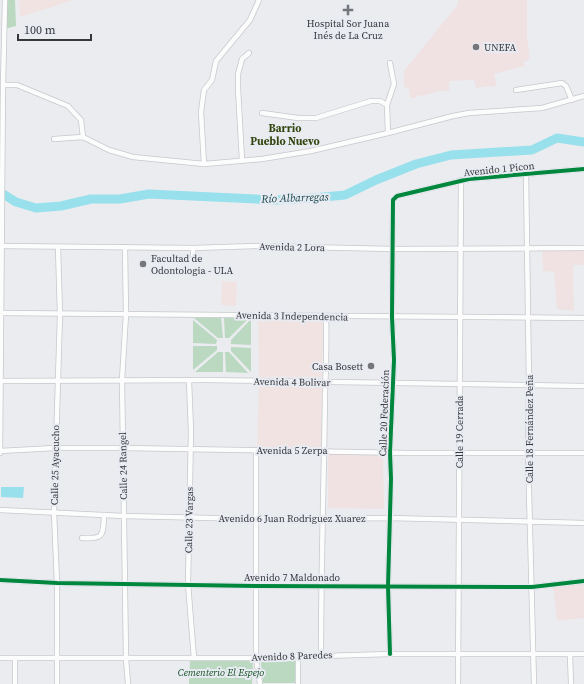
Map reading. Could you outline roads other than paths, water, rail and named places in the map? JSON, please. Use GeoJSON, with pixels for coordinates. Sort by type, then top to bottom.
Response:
{"type":"FeatureCollection","features":[{"type":"Feature","properties":{"kind":"street"},"geometry":{"type":"LineString","coordinates":[[0,452],[1,246],[5,0]]}},
{"type":"Feature","properties":{"kind":"street"},"geometry":{"type":"LineString","coordinates":[[204,164],[201,112],[204,90],[212,80],[216,61],[250,20],[259,0]]}},
{"type":"Feature","properties":{"kind":"street"},"geometry":{"type":"LineString","coordinates":[[242,160],[238,74],[242,60],[249,53]]}},
{"type":"Feature","properties":{"kind":"street"},"geometry":{"type":"LineString","coordinates":[[388,133],[387,105],[394,84],[390,63]]}},
{"type":"Feature","properties":{"kind":"street"},"geometry":{"type":"LineString","coordinates":[[516,90],[558,82],[566,86],[572,100]]}},
{"type":"Feature","properties":{"kind":"street"},"geometry":{"type":"LineString","coordinates":[[3,85],[17,84],[68,106],[81,120],[83,137]]}},
{"type":"Feature","properties":{"kind":"street"},"geometry":{"type":"LineString","coordinates":[[54,138],[83,137],[109,150],[133,157],[204,164],[262,159],[312,151],[453,116],[469,113],[542,108],[584,96]]}},
{"type":"Feature","properties":{"kind":"street"},"geometry":{"type":"LineString","coordinates":[[262,113],[298,118],[316,118],[371,101],[380,101],[387,105]]}},
{"type":"Feature","properties":{"kind":"street","name":"Avenido 1 Picon"},"geometry":{"type":"LineString","coordinates":[[394,198],[460,180],[584,170]]}},
{"type":"Feature","properties":{"kind":"street","name":"Calle 18 Fernández Peña"},"geometry":{"type":"LineString","coordinates":[[526,174],[529,318],[528,453],[534,684]]}},
{"type":"Feature","properties":{"kind":"street","name":"Calle 19 Cerrada"},"geometry":{"type":"LineString","coordinates":[[458,684],[458,521],[460,453],[459,316],[461,248],[460,180]]}},
{"type":"Feature","properties":{"kind":"street","name":"Calle 20 Federación"},"geometry":{"type":"LineString","coordinates":[[390,654],[388,586],[391,479],[390,452],[394,360],[392,317],[392,202],[394,198]]}},
{"type":"Feature","properties":{"kind":"street","name":"Avenida 2 Lora"},"geometry":{"type":"LineString","coordinates":[[1,246],[193,248],[258,246],[584,248]]}},
{"type":"Feature","properties":{"kind":"street","name":"Calle 25 Ayacucho"},"geometry":{"type":"LineString","coordinates":[[57,684],[57,583],[54,512],[60,314],[58,247]]}},
{"type":"Feature","properties":{"kind":"street","name":"Calle 24 Rangel"},"geometry":{"type":"LineString","coordinates":[[125,247],[126,314],[122,380],[124,583],[128,684]]}},
{"type":"Feature","properties":{"kind":"street"},"geometry":{"type":"LineString","coordinates":[[193,248],[193,259]]}},
{"type":"Feature","properties":{"kind":"street","name":"Avenida 3 Independencia"},"geometry":{"type":"LineString","coordinates":[[1,313],[584,318]]}},
{"type":"Feature","properties":{"kind":"street"},"geometry":{"type":"LineString","coordinates":[[321,655],[321,585],[324,518],[325,382],[327,346],[326,316]]}},
{"type":"Feature","properties":{"kind":"street","name":"Avenida 4 Bolivar"},"geometry":{"type":"LineString","coordinates":[[0,381],[122,380],[584,386]]}},
{"type":"Feature","properties":{"kind":"street","name":"Calle 23 Vargas"},"geometry":{"type":"LineString","coordinates":[[189,381],[191,431],[188,584],[194,658]]}},
{"type":"Feature","properties":{"kind":"street","name":"Avenida 5 Zerpa"},"geometry":{"type":"LineString","coordinates":[[0,452],[55,448],[190,448],[460,453],[584,453]]}},
{"type":"Feature","properties":{"kind":"street"},"geometry":{"type":"LineString","coordinates":[[256,450],[256,658],[260,684]]}},
{"type":"Feature","properties":{"kind":"street","name":"Avenido 6 Juan Rodriguez Xuarez"},"geometry":{"type":"LineString","coordinates":[[0,510],[124,516],[256,519],[389,518],[458,521],[584,523]]}},
{"type":"Feature","properties":{"kind":"street"},"geometry":{"type":"LineString","coordinates":[[82,538],[99,537],[102,533],[104,515]]}},
{"type":"Feature","properties":{"kind":"street","name":"Avenido 7 Maldonado"},"geometry":{"type":"LineString","coordinates":[[0,580],[57,583],[256,586],[321,585],[532,587],[584,581]]}},
{"type":"Feature","properties":{"kind":"street","name":"Avenido 8 Paredes"},"geometry":{"type":"LineString","coordinates":[[0,658],[256,658],[390,654],[584,654]]}},
{"type":"Feature","properties":{"kind":"street"},"geometry":{"type":"LineString","coordinates":[[570,655],[571,684]]}},
{"type":"Feature","properties":{"kind":"street"},"geometry":{"type":"LineString","coordinates":[[298,656],[298,684]]}},
{"type":"Feature","properties":{"kind":"street"},"geometry":{"type":"LineString","coordinates":[[15,658],[15,684]]}},
{"type":"Feature","properties":{"kind":"water"},"geometry":{"type":"Polygon","coordinates":[[[1,487],[24,487],[23,498],[1,497],[1,487]]]}},
{"type":"Feature","properties":{"kind":"waterway","name":"Río Albarregas"},"geometry":{"type":"LineString","coordinates":[[0,192],[16,202],[36,208],[61,206],[91,199],[120,199],[149,194],[275,200],[313,198],[345,195],[376,180],[416,164],[451,155],[532,150],[557,138],[584,142]]}},
{"type":"Feature","properties":{"kind":"place","name":"Hospital Sor Juana Inés de La Cruz"},"geometry":{"type":"Point","coordinates":[348,10]}},
{"type":"Feature","properties":{"kind":"place","name":"UNEFA"},"geometry":{"type":"Point","coordinates":[476,47]}},
{"type":"Feature","properties":{"kind":"place","name":"Facultad de Odontologia - ULA"},"geometry":{"type":"Point","coordinates":[143,264]}},
{"type":"Feature","properties":{"kind":"place","name":"Casa Bosett"},"geometry":{"type":"Point","coordinates":[371,366]}},
{"type":"Feature","properties":{"kind":"district","name":"Barrio Pueblo Nuevo"},"geometry":{"type":"Point","coordinates":[285,134]}},
{"type":"Feature","properties":{"kind":"park label","name":"Cementerio El Espejo"},"geometry":{"type":"Point","coordinates":[221,672]}}]}
